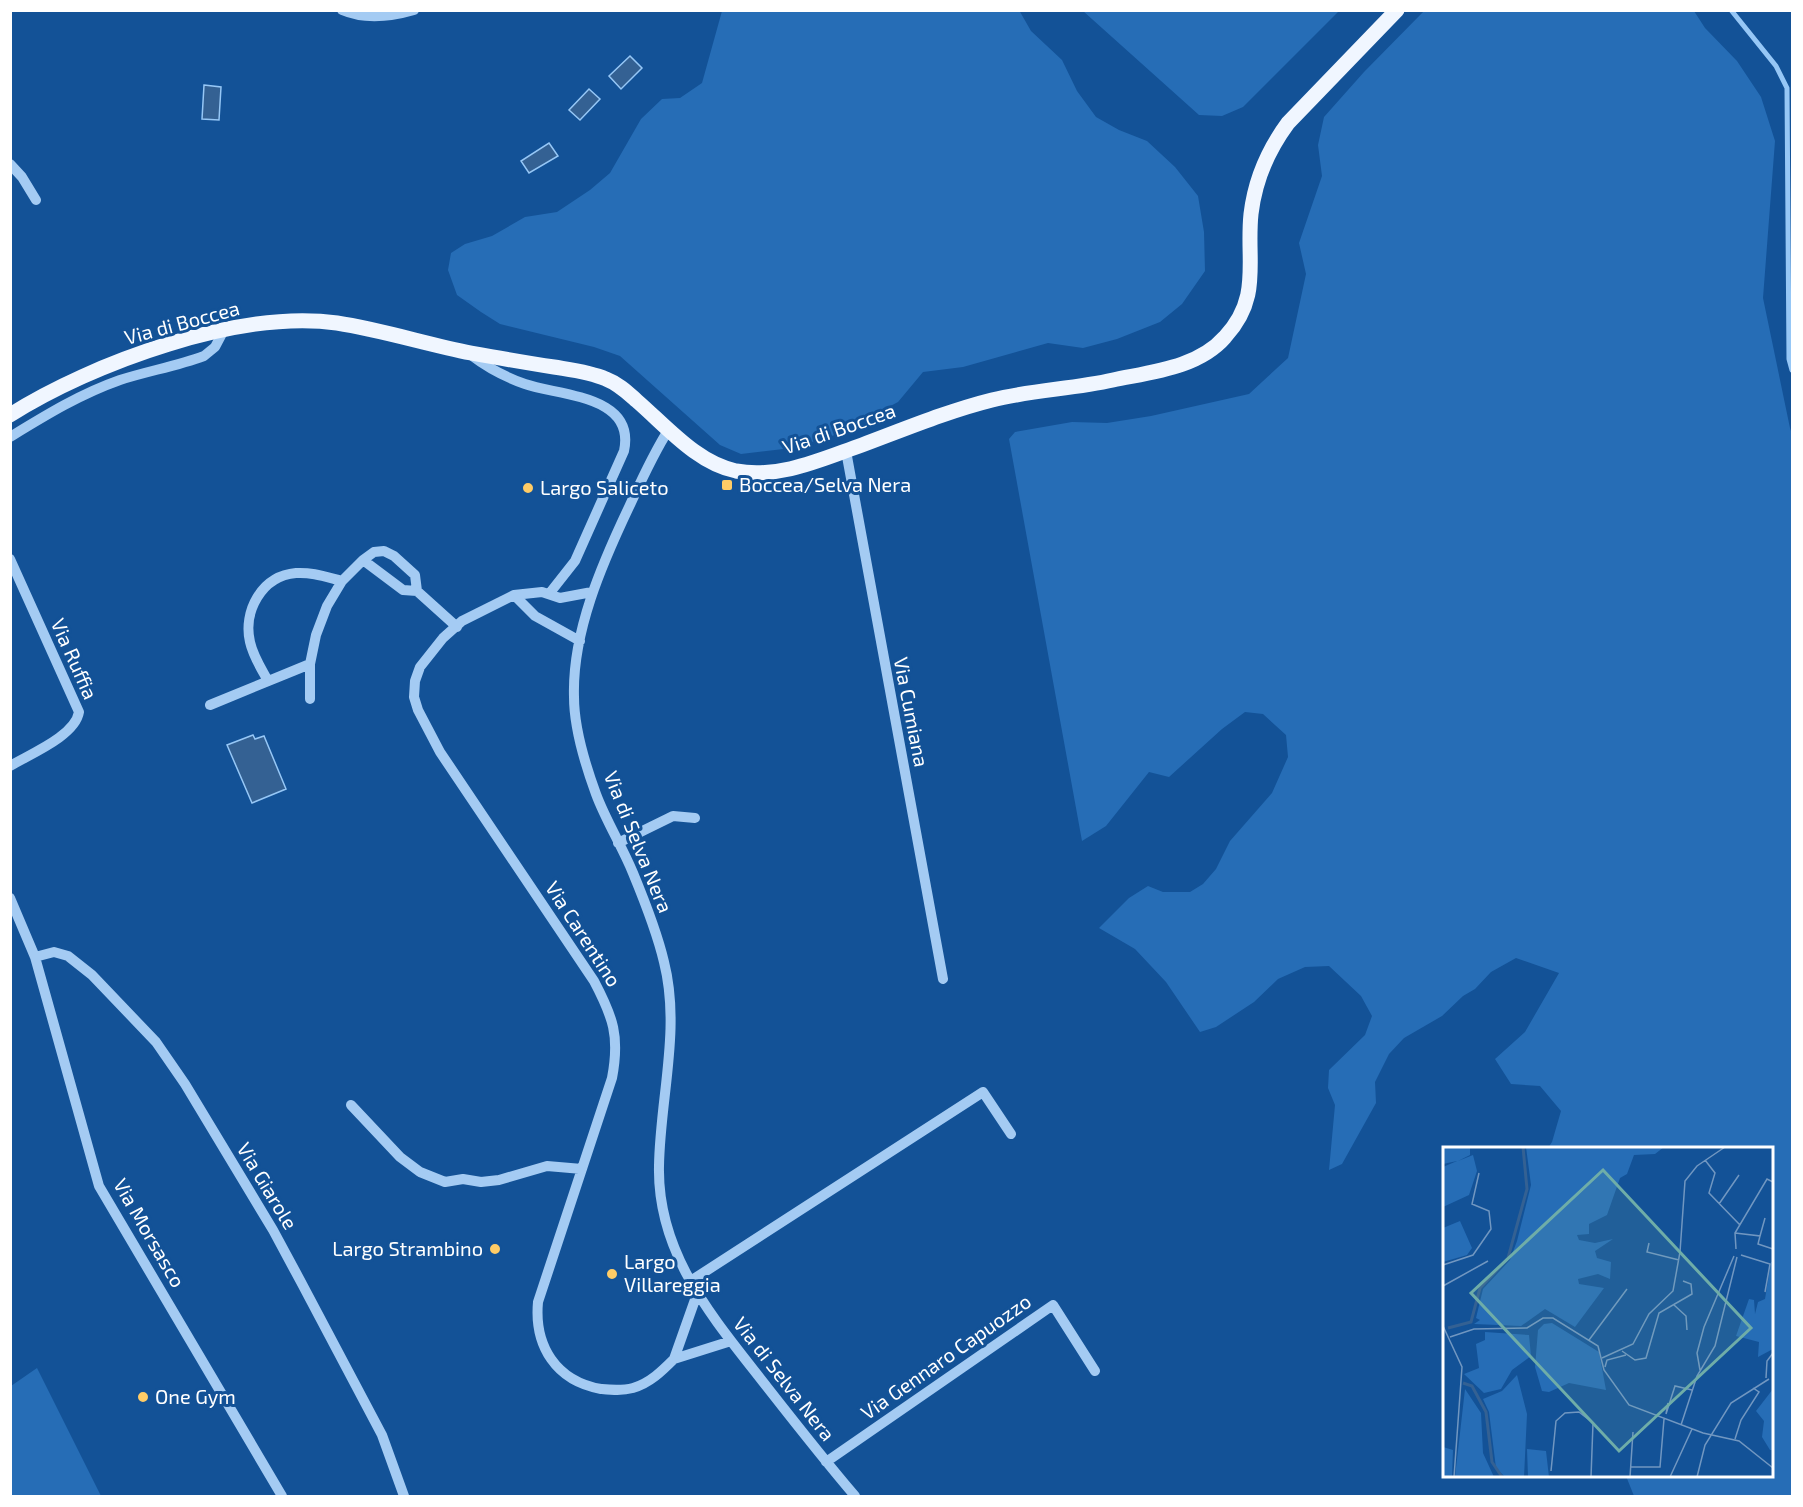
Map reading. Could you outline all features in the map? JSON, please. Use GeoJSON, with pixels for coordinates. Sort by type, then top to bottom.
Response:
{"type":"FeatureCollection","features":[{"type":"Feature","properties":{"kind":"main road","name":"Via di Boccea"},"geometry":{"type":"LineString","coordinates":[[13,412],[88,374],[162,348],[224,330],[297,321],[336,323],[467,352],[585,372],[621,387],[688,446],[711,462],[747,472],[777,472],[846,451],[926,421],[993,400],[1108,381],[1189,362],[1218,345],[1238,321],[1248,297],[1251,216],[1255,188],[1273,144],[1288,123],[1397,10]]}},
{"type":"Feature","properties":{"kind":"street"},"geometry":{"type":"LineString","coordinates":[[342,10],[364,16],[391,16],[414,10]]}},
{"type":"Feature","properties":{"kind":"street"},"geometry":{"type":"LineString","coordinates":[[10,164],[22,177],[36,200]]}},
{"type":"Feature","properties":{"kind":"street"},"geometry":{"type":"LineString","coordinates":[[10,437],[87,393],[122,380],[204,356],[215,347],[224,330]]}},
{"type":"Feature","properties":{"kind":"street"},"geometry":{"type":"LineString","coordinates":[[467,352],[488,368],[516,380],[547,391],[596,402],[612,412],[622,424],[625,432],[624,452],[575,561],[549,594]]}},
{"type":"Feature","properties":{"kind":"street","name":"Via di Selva Nera"},"geometry":{"type":"LineString","coordinates":[[669,429],[622,520],[592,592],[580,641],[573,698],[578,728],[596,795],[633,873],[665,964],[669,996],[670,1045],[658,1168],[662,1204],[671,1241],[689,1282],[697,1294],[731,1341],[855,1497]]}},
{"type":"Feature","properties":{"kind":"street","name":"Via Cumiana"},"geometry":{"type":"LineString","coordinates":[[846,451],[943,979]]}},
{"type":"Feature","properties":{"kind":"street"},"geometry":{"type":"LineString","coordinates":[[310,699],[310,664],[316,635],[327,606],[342,581],[374,552],[384,551],[394,556],[415,575],[417,591]]}},
{"type":"Feature","properties":{"kind":"street","name":"Via Ruffia"},"geometry":{"type":"LineString","coordinates":[[10,559],[79,712],[74,724],[63,735],[10,766]]}},
{"type":"Feature","properties":{"kind":"street"},"geometry":{"type":"LineString","coordinates":[[363,560],[403,590],[417,591],[456,627]]}},
{"type":"Feature","properties":{"kind":"street"},"geometry":{"type":"LineString","coordinates":[[268,681],[250,643],[249,612],[255,599],[275,580],[293,573],[315,573],[342,581]]}},
{"type":"Feature","properties":{"kind":"street","name":"Via Carentino"},"geometry":{"type":"LineString","coordinates":[[592,592],[560,598],[542,592],[514,595],[487,607],[443,638],[420,667],[415,681],[414,697],[417,710],[440,752],[594,981],[607,1005],[615,1035],[616,1051],[612,1078],[538,1302],[536,1318],[542,1344],[553,1361],[568,1377],[590,1387],[612,1390],[633,1388],[646,1382],[674,1359],[731,1341]]}},
{"type":"Feature","properties":{"kind":"street"},"geometry":{"type":"LineString","coordinates":[[514,595],[535,616],[580,641]]}},
{"type":"Feature","properties":{"kind":"street"},"geometry":{"type":"LineString","coordinates":[[210,705],[310,664]]}},
{"type":"Feature","properties":{"kind":"street"},"geometry":{"type":"LineString","coordinates":[[618,843],[673,816],[696,818]]}},
{"type":"Feature","properties":{"kind":"street","name":"Via Morsasco"},"geometry":{"type":"LineString","coordinates":[[10,898],[35,957],[99,1186],[282,1497]]}},
{"type":"Feature","properties":{"kind":"street","name":"Via Giarole"},"geometry":{"type":"LineString","coordinates":[[35,957],[54,952],[68,956],[92,975],[156,1042],[179,1075],[262,1212],[301,1282],[382,1435],[404,1497]]}},
{"type":"Feature","properties":{"kind":"street"},"geometry":{"type":"LineString","coordinates":[[689,1282],[983,1092],[1011,1134]]}},
{"type":"Feature","properties":{"kind":"street"},"geometry":{"type":"LineString","coordinates":[[351,1105],[400,1157],[420,1172],[445,1182],[463,1179],[481,1182],[499,1180],[547,1166],[582,1169]]}},
{"type":"Feature","properties":{"kind":"street"},"geometry":{"type":"LineString","coordinates":[[674,1359],[697,1294]]}},
{"type":"Feature","properties":{"kind":"street","name":"Via Gennaro Capuozzo"},"geometry":{"type":"LineString","coordinates":[[826,1462],[1053,1305],[1095,1371]]}},
{"type":"Feature","properties":{"kind":"shaded area"},"geometry":{"type":"Polygon","coordinates":[[[1019,10],[1031,31],[1062,60],[1077,91],[1096,117],[1119,130],[1147,141],[1175,167],[1198,196],[1204,232],[1205,271],[1182,304],[1160,322],[1117,339],[1083,348],[1048,343],[963,367],[923,372],[898,402],[838,434],[792,448],[741,454],[720,445],[620,356],[594,347],[500,324],[457,295],[448,270],[451,253],[465,244],[492,236],[525,217],[557,212],[590,190],[610,173],[641,119],[662,99],[680,98],[702,83],[722,11],[1019,10]]]}},
{"type":"Feature","properties":{"kind":"shaded area"},"geometry":{"type":"Polygon","coordinates":[[[1083,11],[1339,11],[1243,107],[1222,116],[1199,115],[1083,11]]]}},
{"type":"Feature","properties":{"kind":"shaded area"},"geometry":{"type":"Polygon","coordinates":[[[1424,11],[1694,11],[1705,28],[1737,61],[1761,97],[1775,141],[1763,298],[1792,434],[1792,1496],[1634,1496],[1626,1477],[1773,1477],[1773,1147],[1549,1147],[1561,1111],[1540,1086],[1511,1084],[1495,1059],[1525,1032],[1559,973],[1516,958],[1491,972],[1475,989],[1463,996],[1442,1016],[1404,1038],[1389,1054],[1375,1082],[1376,1103],[1342,1164],[1329,1170],[1335,1105],[1328,1088],[1329,1070],[1365,1035],[1372,1016],[1361,996],[1329,966],[1305,967],[1278,979],[1254,1002],[1216,1027],[1200,1032],[1166,982],[1135,949],[1099,928],[1129,898],[1148,886],[1163,892],[1190,892],[1203,884],[1216,869],[1230,841],[1272,793],[1288,757],[1286,735],[1263,714],[1245,712],[1222,729],[1169,777],[1149,772],[1106,826],[1082,841],[1009,439],[1015,432],[1072,422],[1107,423],[1151,416],[1249,394],[1288,358],[1306,274],[1299,243],[1322,176],[1318,145],[1324,117],[1424,11]]]}},
{"type":"Feature","properties":{"kind":"shaded area"},"geometry":{"type":"Polygon","coordinates":[[[630,56],[642,68],[621,89],[609,76],[630,56]]]}},
{"type":"Feature","properties":{"kind":"shaded area"},"geometry":{"type":"Polygon","coordinates":[[[204,85],[221,87],[219,120],[202,119],[204,85]]]}},
{"type":"Feature","properties":{"kind":"shaded area"},"geometry":{"type":"Polygon","coordinates":[[[589,89],[600,99],[580,120],[569,110],[589,89]]]}},
{"type":"Feature","properties":{"kind":"shaded area"},"geometry":{"type":"Polygon","coordinates":[[[549,143],[558,156],[529,173],[521,161],[549,143]]]}},
{"type":"Feature","properties":{"kind":"shaded area"},"geometry":{"type":"Polygon","coordinates":[[[253,735],[255,739],[264,736],[286,789],[252,803],[227,745],[253,735]]]}},
{"type":"Feature","properties":{"kind":"shaded area"},"geometry":{"type":"Polygon","coordinates":[[[37,1368],[101,1496],[11,1496],[11,1386],[37,1368]]]}},
{"type":"Feature","properties":{"kind":"waterway"},"geometry":{"type":"LineString","coordinates":[[1731,10],[1776,66],[1787,88],[1789,359],[1792,370]]}},
{"type":"Feature","properties":{"kind":"place","name":"Boccea/Selva Nera"},"geometry":{"type":"Point","coordinates":[727,485]}},
{"type":"Feature","properties":{"kind":"place","name":"Largo Saliceto"},"geometry":{"type":"Point","coordinates":[528,488]}},
{"type":"Feature","properties":{"kind":"place","name":"Largo Strambino"},"geometry":{"type":"Point","coordinates":[495,1249]}},
{"type":"Feature","properties":{"kind":"place","name":"Largo Villareggia"},"geometry":{"type":"Point","coordinates":[612,1274]}},
{"type":"Feature","properties":{"kind":"place","name":"One Gym"},"geometry":{"type":"Point","coordinates":[143,1397]}}]}
